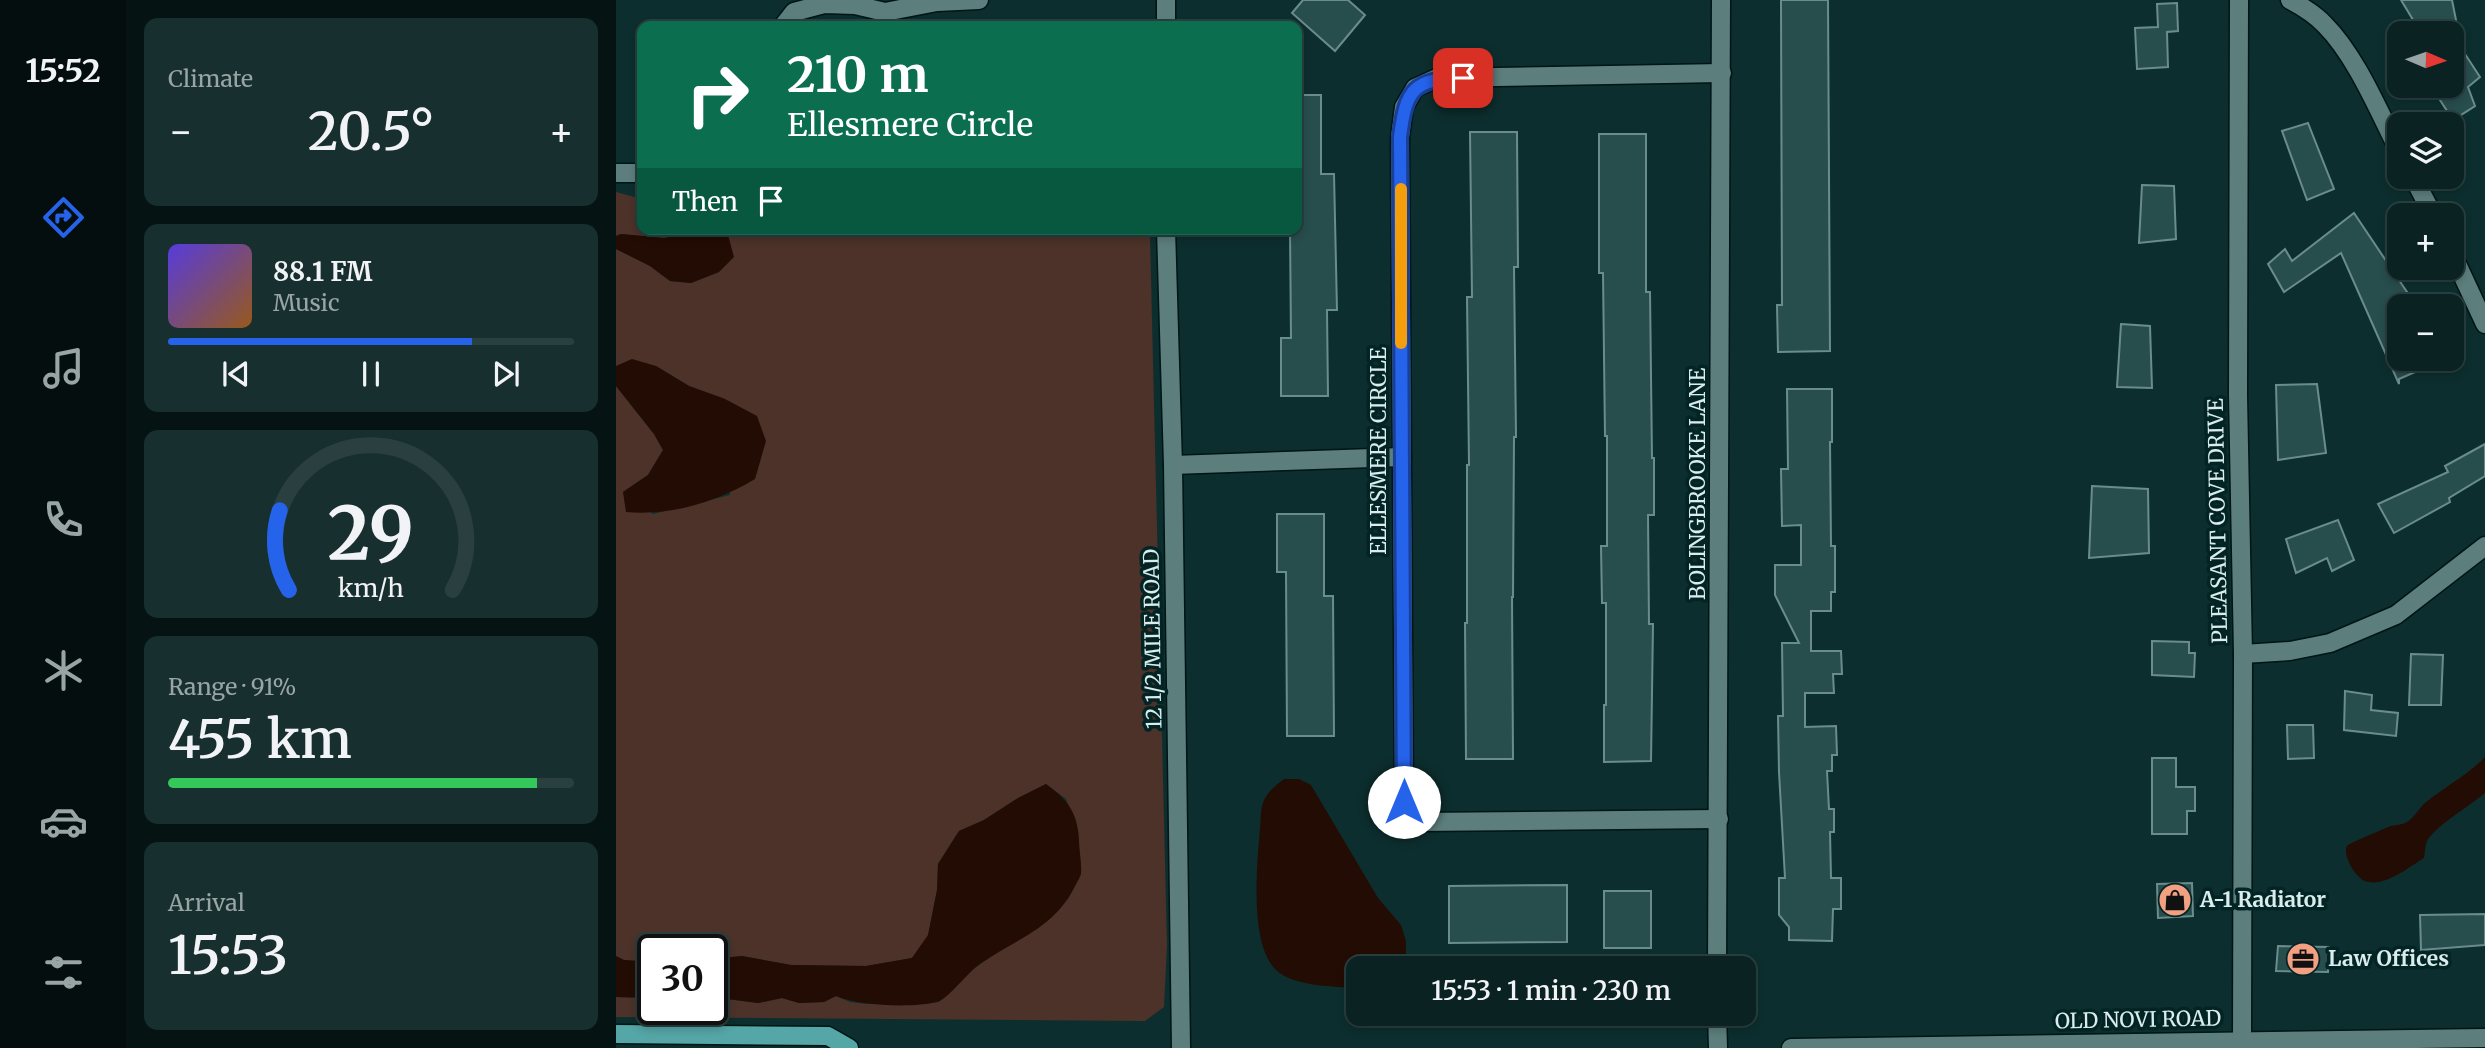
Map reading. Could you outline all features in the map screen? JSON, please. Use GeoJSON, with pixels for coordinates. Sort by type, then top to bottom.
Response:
{"type":"FeatureCollection","features":[{"type":"Feature","properties":{"kind":"main road"},"geometry":{"type":"LineString","coordinates":[[616,1034],[828,1037],[849,1048]]}},
{"type":"Feature","properties":{"kind":"street"},"geometry":{"type":"LineString","coordinates":[[787,21],[794,12],[824,4],[855,5],[885,12],[937,2],[979,0]]}},
{"type":"Feature","properties":{"kind":"street"},"geometry":{"type":"LineString","coordinates":[[1166,0],[1166,21]]}},
{"type":"Feature","properties":{"kind":"street","name":"BOLINGBROOKE LANE"},"geometry":{"type":"LineString","coordinates":[[1717,956],[1721,0]]}},
{"type":"Feature","properties":{"kind":"street","name":"PLEASANT COVE DRIVE"},"geometry":{"type":"LineString","coordinates":[[2239,0],[2238,395],[2243,654],[2242,1041]]}},
{"type":"Feature","properties":{"kind":"street"},"geometry":{"type":"LineString","coordinates":[[2290,0],[2327,26],[2355,66],[2387,128]]}},
{"type":"Feature","properties":{"kind":"street","name":"ELLESMERE CIRCLE"},"geometry":{"type":"LineString","coordinates":[[1719,819],[1419,822],[1404,802],[1400,137],[1404,107],[1415,88],[1437,78],[1722,73]]}},
{"type":"Feature","properties":{"kind":"street"},"geometry":{"type":"LineString","coordinates":[[616,173],[637,173]]}},
{"type":"Feature","properties":{"kind":"street","name":"12 1/2 MILE ROAD"},"geometry":{"type":"LineString","coordinates":[[1166,235],[1173,465],[1181,1048]]}},
{"type":"Feature","properties":{"kind":"street"},"geometry":{"type":"LineString","coordinates":[[2464,279],[2485,324]]}},
{"type":"Feature","properties":{"kind":"street"},"geometry":{"type":"LineString","coordinates":[[1173,465],[1402,457]]}},
{"type":"Feature","properties":{"kind":"street"},"geometry":{"type":"LineString","coordinates":[[2243,654],[2290,651],[2330,643],[2396,615],[2485,545]]}},
{"type":"Feature","properties":{"kind":"street"},"geometry":{"type":"LineString","coordinates":[[1717,1026],[1718,1048]]}},
{"type":"Feature","properties":{"kind":"street","name":"OLD NOVI ROAD"},"geometry":{"type":"LineString","coordinates":[[1791,1048],[2485,1038]]}},
{"type":"Feature","properties":{"kind":"shaded area"},"geometry":{"type":"Polygon","coordinates":[[[616,192],[637,198],[637,235],[682,235],[664,238],[621,234],[616,236],[616,192]]]}},
{"type":"Feature","properties":{"kind":"shaded area"},"geometry":{"type":"Polygon","coordinates":[[[621,234],[664,238],[682,235],[728,235],[734,257],[719,272],[691,283],[670,281],[650,266],[616,249],[616,236],[621,234]]]}},
{"type":"Feature","properties":{"kind":"shaded area"},"geometry":{"type":"Polygon","coordinates":[[[701,235],[1150,236],[1167,945],[1164,1007],[1145,1021],[728,1018],[728,999],[758,1003],[782,998],[799,1003],[824,1002],[836,996],[850,1002],[867,1004],[939,1002],[968,973],[1068,899],[1081,874],[1078,830],[1066,799],[1046,784],[984,820],[959,831],[938,864],[937,890],[928,936],[912,958],[866,966],[791,965],[742,956],[728,957],[728,934],[637,934],[637,961],[616,956],[616,386],[654,434],[663,450],[648,475],[623,492],[653,514],[730,495],[725,399],[689,386],[656,366],[617,366],[616,371],[616,249],[650,266],[670,281],[691,283],[719,272],[701,235]]]}},
{"type":"Feature","properties":{"kind":"shaded area"},"geometry":{"type":"Polygon","coordinates":[[[632,359],[656,366],[689,386],[725,399],[757,416],[766,441],[755,479],[693,506],[659,512],[626,512],[623,492],[648,475],[663,450],[654,434],[616,386],[616,366],[632,359]]]}},
{"type":"Feature","properties":{"kind":"shaded area"},"geometry":{"type":"Polygon","coordinates":[[[2485,757],[2485,793],[2431,835],[2426,843],[2424,858],[2396,876],[2380,882],[2365,881],[2358,876],[2346,855],[2347,846],[2391,826],[2407,822],[2425,803],[2485,757]]]}},
{"type":"Feature","properties":{"kind":"shaded area"},"geometry":{"type":"Polygon","coordinates":[[[1284,779],[1299,779],[1311,785],[1378,898],[1401,925],[1406,941],[1406,956],[1346,956],[1346,987],[1315,985],[1292,979],[1276,970],[1267,958],[1262,942],[1257,903],[1261,812],[1263,803],[1274,787],[1284,779]]]}},
{"type":"Feature","properties":{"kind":"shaded area"},"geometry":{"type":"Polygon","coordinates":[[[1046,784],[1066,802],[1077,823],[1081,862],[1079,879],[1056,914],[1033,932],[980,964],[941,1000],[926,1004],[900,1005],[871,1004],[836,996],[824,1002],[799,1003],[782,998],[758,1003],[728,999],[728,957],[742,956],[791,965],[866,966],[912,958],[928,935],[937,890],[938,864],[959,831],[984,820],[1046,784]]]}},
{"type":"Feature","properties":{"kind":"shaded area"},"geometry":{"type":"Polygon","coordinates":[[[616,956],[637,961],[637,998],[616,997],[616,956]]]}},
{"type":"Feature","properties":{"kind":"shaded area"},"geometry":{"type":"Polygon","coordinates":[[[616,997],[637,998],[637,1017],[616,1017],[616,997]]]}},
{"type":"Feature","properties":{"kind":"building"},"geometry":{"type":"Polygon","coordinates":[[[1303,0],[1348,0],[1365,15],[1335,51],[1292,13],[1303,0]]]}},
{"type":"Feature","properties":{"kind":"building"},"geometry":{"type":"Polygon","coordinates":[[[1781,0],[1828,0],[1830,351],[1778,352],[1777,305],[1782,305],[1781,0]]]}},
{"type":"Feature","properties":{"kind":"building"},"geometry":{"type":"Polygon","coordinates":[[[2401,0],[2452,0],[2456,21],[2414,21],[2401,0]]]}},
{"type":"Feature","properties":{"kind":"building"},"geometry":{"type":"Polygon","coordinates":[[[2177,3],[2178,31],[2167,32],[2168,67],[2137,69],[2135,28],[2158,27],[2157,4],[2177,3]]]}},
{"type":"Feature","properties":{"kind":"building"},"geometry":{"type":"Polygon","coordinates":[[[2464,52],[2480,77],[2468,87],[2475,106],[2464,113],[2448,112],[2440,100],[2464,98],[2464,52]]]}},
{"type":"Feature","properties":{"kind":"building"},"geometry":{"type":"Polygon","coordinates":[[[1302,95],[1321,95],[1321,174],[1334,174],[1337,310],[1327,310],[1328,396],[1281,396],[1281,338],[1291,338],[1290,235],[1302,235],[1302,95]]]}},
{"type":"Feature","properties":{"kind":"building"},"geometry":{"type":"Polygon","coordinates":[[[2308,123],[2334,189],[2307,200],[2282,131],[2308,123]]]}},
{"type":"Feature","properties":{"kind":"building"},"geometry":{"type":"Polygon","coordinates":[[[1470,132],[1517,132],[1518,267],[1514,267],[1516,437],[1512,597],[1513,759],[1466,759],[1465,623],[1469,465],[1467,297],[1472,297],[1470,132]]]}},
{"type":"Feature","properties":{"kind":"building"},"geometry":{"type":"Polygon","coordinates":[[[1599,134],[1646,134],[1646,292],[1650,292],[1654,458],[1654,515],[1648,515],[1649,624],[1653,624],[1651,761],[1604,762],[1606,603],[1602,603],[1601,546],[1607,546],[1607,436],[1603,273],[1599,273],[1599,134]]]}},
{"type":"Feature","properties":{"kind":"building"},"geometry":{"type":"Polygon","coordinates":[[[2142,185],[2174,186],[2176,239],[2139,243],[2142,185]]]}},
{"type":"Feature","properties":{"kind":"building"},"geometry":{"type":"Polygon","coordinates":[[[2354,213],[2387,262],[2387,280],[2399,280],[2408,294],[2387,294],[2387,357],[2341,253],[2284,292],[2268,264],[2285,249],[2292,261],[2354,213]]]}},
{"type":"Feature","properties":{"kind":"building"},"geometry":{"type":"Polygon","coordinates":[[[2121,324],[2150,326],[2152,388],[2117,387],[2121,324]]]}},
{"type":"Feature","properties":{"kind":"building"},"geometry":{"type":"Polygon","coordinates":[[[2393,371],[2417,371],[2399,379],[2399,384],[2393,371]]]}},
{"type":"Feature","properties":{"kind":"building"},"geometry":{"type":"Polygon","coordinates":[[[2317,384],[2326,453],[2278,460],[2276,385],[2317,384]]]}},
{"type":"Feature","properties":{"kind":"building"},"geometry":{"type":"Polygon","coordinates":[[[1787,389],[1832,389],[1831,546],[1835,546],[1835,592],[1831,592],[1831,611],[1811,611],[1811,651],[1841,651],[1842,674],[1833,674],[1834,693],[1805,693],[1805,727],[1836,726],[1837,755],[1832,755],[1832,771],[1827,771],[1829,809],[1834,809],[1834,832],[1830,832],[1831,878],[1841,878],[1841,909],[1833,909],[1832,941],[1789,940],[1789,927],[1779,915],[1779,878],[1785,878],[1778,716],[1783,716],[1782,643],[1799,643],[1775,595],[1775,565],[1801,565],[1801,525],[1782,526],[1781,469],[1788,469],[1787,389]]]}},
{"type":"Feature","properties":{"kind":"building"},"geometry":{"type":"Polygon","coordinates":[[[2485,444],[2485,476],[2449,498],[2450,502],[2394,533],[2378,504],[2448,472],[2445,466],[2485,444]]]}},
{"type":"Feature","properties":{"kind":"building"},"geometry":{"type":"Polygon","coordinates":[[[2092,486],[2148,489],[2149,553],[2089,558],[2092,486]]]}},
{"type":"Feature","properties":{"kind":"building"},"geometry":{"type":"Polygon","coordinates":[[[1277,514],[1324,514],[1324,596],[1333,596],[1334,736],[1287,736],[1286,572],[1277,572],[1277,514]]]}},
{"type":"Feature","properties":{"kind":"building"},"geometry":{"type":"Polygon","coordinates":[[[2338,520],[2354,560],[2332,571],[2327,558],[2296,573],[2286,539],[2338,520]]]}},
{"type":"Feature","properties":{"kind":"building"},"geometry":{"type":"Polygon","coordinates":[[[2152,641],[2189,642],[2189,653],[2195,653],[2194,677],[2152,675],[2152,641]]]}},
{"type":"Feature","properties":{"kind":"building"},"geometry":{"type":"Polygon","coordinates":[[[2411,654],[2443,655],[2441,705],[2409,705],[2411,654]]]}},
{"type":"Feature","properties":{"kind":"building"},"geometry":{"type":"Polygon","coordinates":[[[2345,691],[2372,695],[2371,710],[2398,713],[2396,736],[2344,730],[2345,691]]]}},
{"type":"Feature","properties":{"kind":"building"},"geometry":{"type":"Polygon","coordinates":[[[2287,725],[2313,725],[2314,758],[2288,759],[2287,725]]]}},
{"type":"Feature","properties":{"kind":"building"},"geometry":{"type":"Polygon","coordinates":[[[2152,758],[2176,758],[2176,787],[2195,787],[2195,811],[2187,811],[2187,834],[2152,834],[2152,758]]]}},
{"type":"Feature","properties":{"kind":"building","name":"A-1 Radiator"},"geometry":{"type":"Polygon","coordinates":[[[2192,883],[2193,916],[2158,918],[2157,884],[2192,883]]]}},
{"type":"Feature","properties":{"kind":"building"},"geometry":{"type":"Polygon","coordinates":[[[1567,885],[1567,942],[1449,943],[1449,886],[1567,885]]]}},
{"type":"Feature","properties":{"kind":"building"},"geometry":{"type":"Polygon","coordinates":[[[1604,891],[1651,891],[1651,948],[1604,948],[1604,891]]]}},
{"type":"Feature","properties":{"kind":"building"},"geometry":{"type":"Polygon","coordinates":[[[2485,914],[2485,945],[2421,950],[2420,915],[2485,914]]]}},
{"type":"Feature","properties":{"kind":"building","name":"Law Offices"},"geometry":{"type":"Polygon","coordinates":[[[2278,946],[2329,947],[2328,972],[2276,971],[2278,946]]]}},
{"type":"Feature","properties":{"kind":"slow traffic"},"geometry":{"type":"LineString","coordinates":[[1401,189],[1401,343]]}},
{"type":"Feature","properties":{"kind":"place","name":"A-1 Radiator"},"geometry":{"type":"Point","coordinates":[2175,900]}},
{"type":"Feature","properties":{"kind":"place","name":"Law Offices"},"geometry":{"type":"Point","coordinates":[2303,959]}},
{"type":"Feature","properties":{"kind":"route"},"geometry":{"type":"LineString","coordinates":[[1404,802],[1400,137],[1404,107],[1415,88],[1437,78],[1463,78]]}}]}
